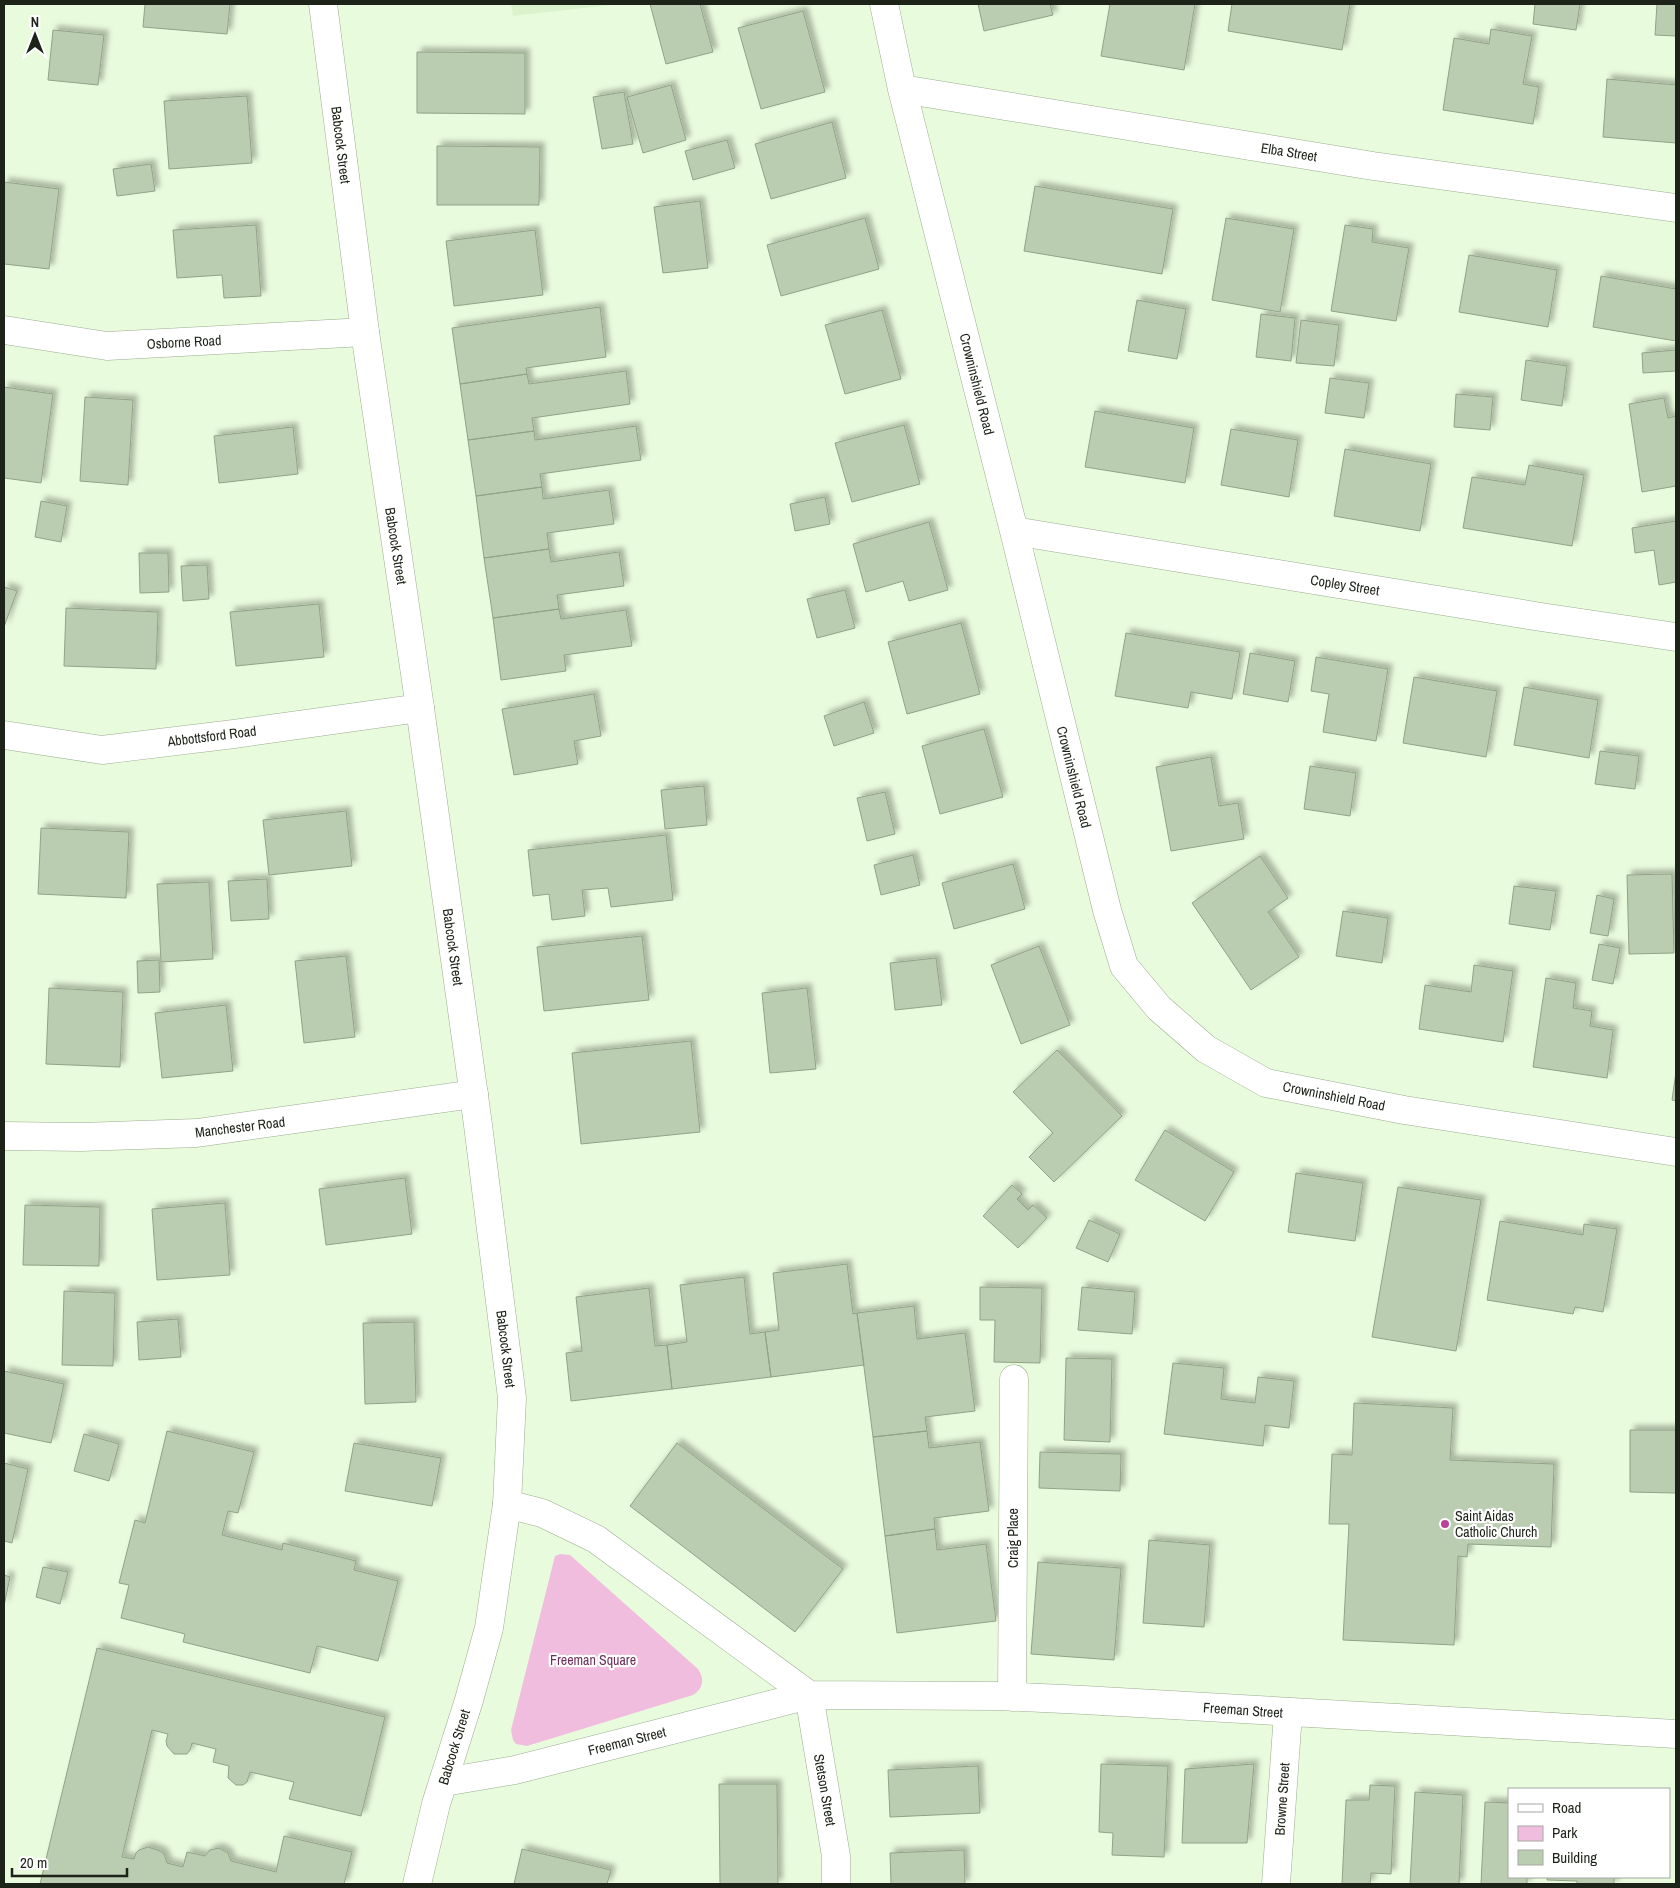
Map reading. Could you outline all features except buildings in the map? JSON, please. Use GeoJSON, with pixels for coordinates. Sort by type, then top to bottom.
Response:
{"type":"FeatureCollection","features":[{"type":"Feature","properties":{"kind":"street","name":"Babcock Street"},"geometry":{"type":"LineString","coordinates":[[323,4],[365,332],[474,1094],[512,1398],[507,1504],[489,1628],[436,1804],[417,1884]]}},
{"type":"Feature","properties":{"kind":"street","name":"Crowninshield Road"},"geometry":{"type":"LineString","coordinates":[[884,4],[902,89],[1014,531],[1107,910],[1124,966],[1159,1008],[1206,1049],[1266,1083],[1404,1110],[1676,1152]]}},
{"type":"Feature","properties":{"kind":"street","name":"Elba Street"},"geometry":{"type":"LineString","coordinates":[[902,89],[1374,166],[1676,208]]}},
{"type":"Feature","properties":{"kind":"street","name":"Osborne Road"},"geometry":{"type":"LineString","coordinates":[[4,330],[107,346],[365,332]]}},
{"type":"Feature","properties":{"kind":"street","name":"Copley Street"},"geometry":{"type":"LineString","coordinates":[[1014,531],[1541,617],[1676,637]]}},
{"type":"Feature","properties":{"kind":"street","name":"Abbottsford Road"},"geometry":{"type":"LineString","coordinates":[[4,735],[102,750],[244,733],[420,708]]}},
{"type":"Feature","properties":{"kind":"street","name":"Manchester Road"},"geometry":{"type":"LineString","coordinates":[[4,1136],[81,1137],[198,1133],[474,1094]]}},
{"type":"Feature","properties":{"kind":"street","name":"Craig Place"},"geometry":{"type":"LineString","coordinates":[[1012,1697],[1014,1379]]}},
{"type":"Feature","properties":{"kind":"street"},"geometry":{"type":"LineString","coordinates":[[507,1504],[542,1513],[596,1539],[809,1695]]}},
{"type":"Feature","properties":{"kind":"street","name":"Freeman Street"},"geometry":{"type":"LineString","coordinates":[[444,1782],[515,1770],[809,1695],[1012,1697],[1676,1734]]}},
{"type":"Feature","properties":{"kind":"street","name":"Stetson Street"},"geometry":{"type":"LineString","coordinates":[[809,1695],[836,1856],[836,1884]]}},
{"type":"Feature","properties":{"kind":"street","name":"Browne Street"},"geometry":{"type":"LineString","coordinates":[[1276,1884],[1288,1713]]}},
{"type":"Feature","properties":{"kind":"shaded area"},"geometry":{"type":"Polygon","coordinates":[[[511,4],[620,4],[513,16],[511,4]]]}},
{"type":"Feature","properties":{"kind":"green space","name":"Freeman Square"},"geometry":{"type":"Polygon","coordinates":[[[560,1554],[570,1555],[698,1669],[702,1676],[702,1684],[693,1695],[527,1746],[516,1744],[511,1730],[555,1556],[560,1554]]]}},
{"type":"Feature","properties":{"kind":"place","name":"Saint Aidas Catholic Church"},"geometry":{"type":"Point","coordinates":[1445,1524]}}]}
